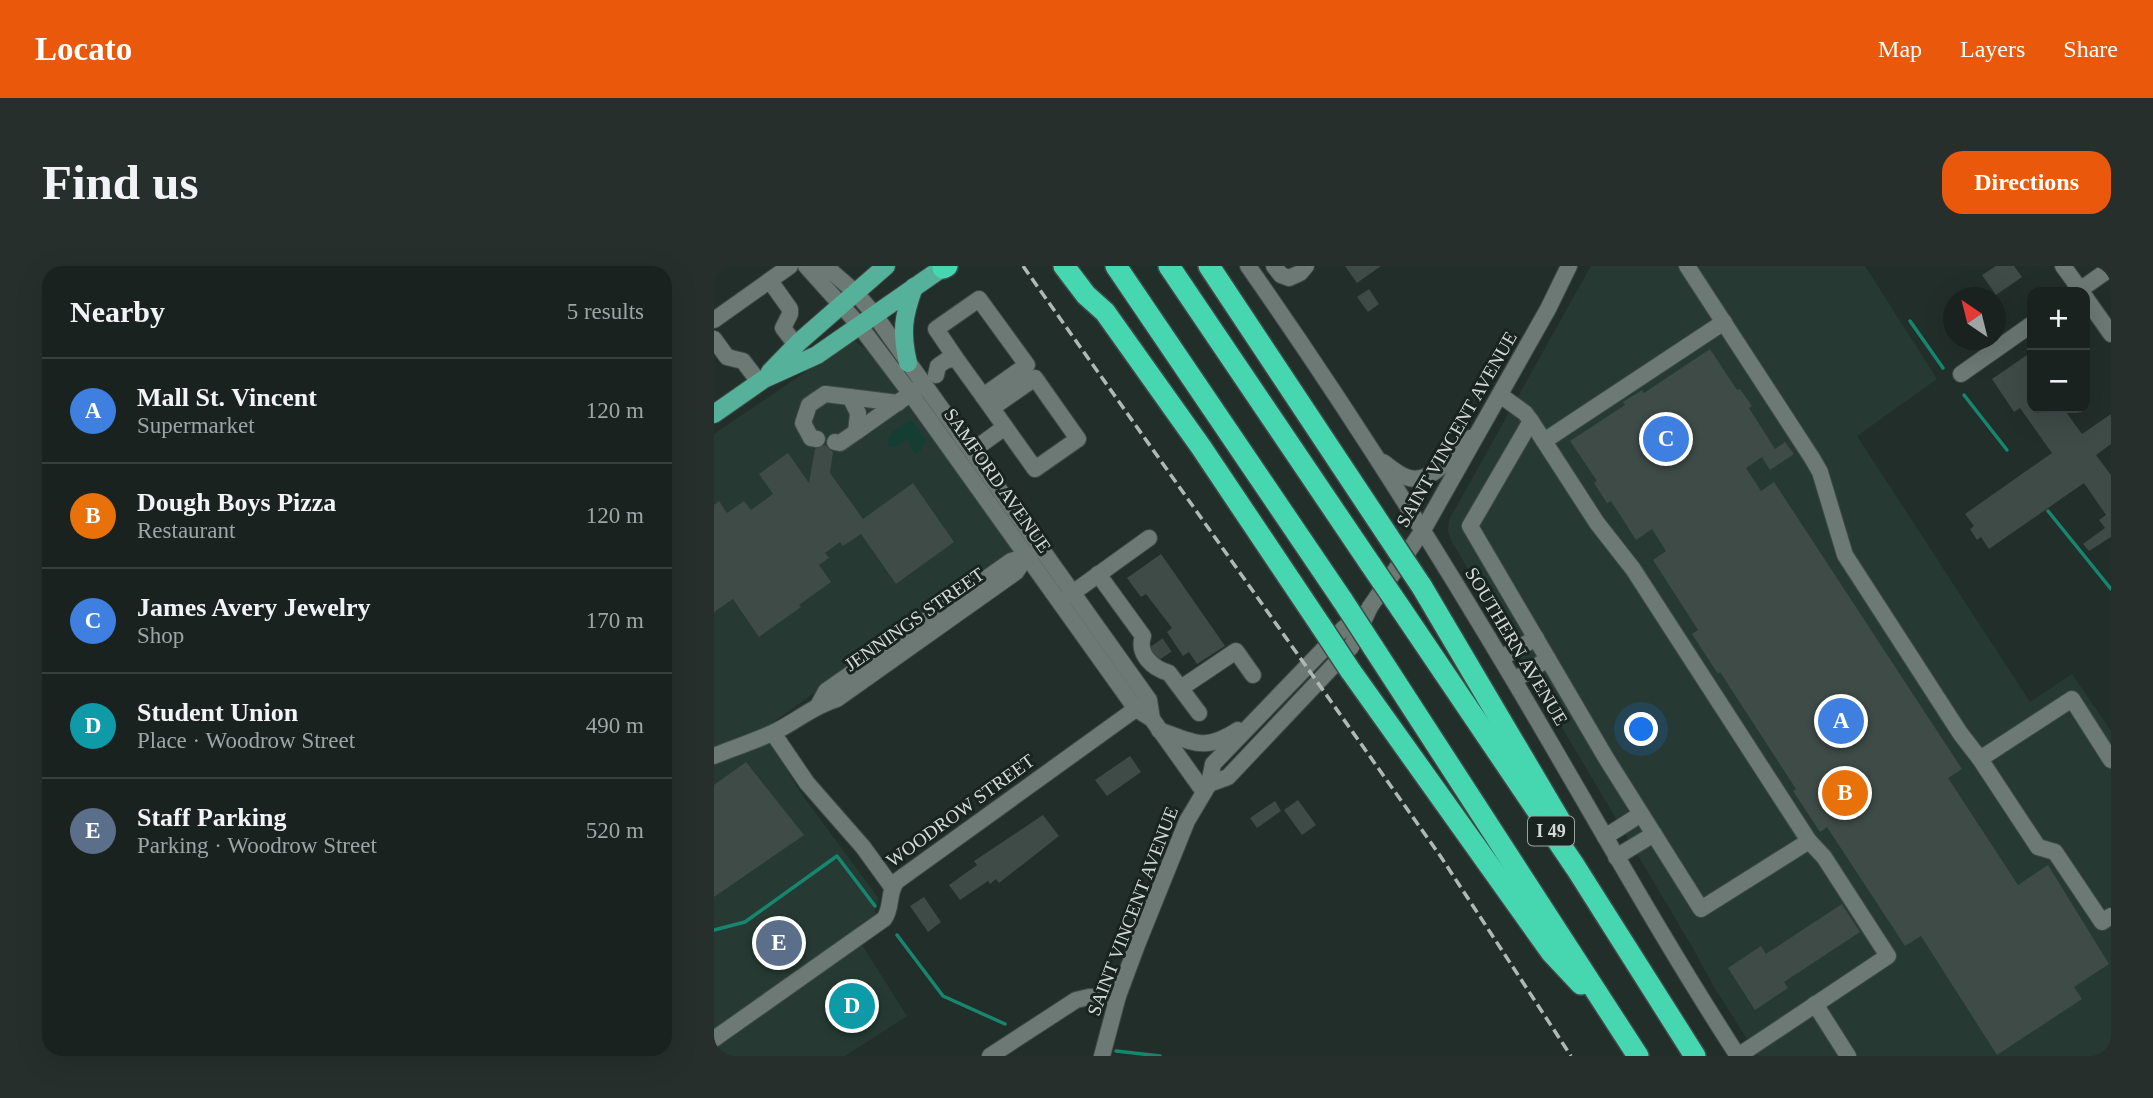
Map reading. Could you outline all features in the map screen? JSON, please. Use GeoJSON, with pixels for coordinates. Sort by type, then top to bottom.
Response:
{"type":"FeatureCollection","features":[{"type":"Feature","properties":{"kind":"highway"},"geometry":{"type":"LineString","coordinates":[[1064,266],[1086,295],[1105,312]]}},
{"type":"Feature","properties":{"kind":"highway"},"geometry":{"type":"LineString","coordinates":[[1080,266],[1105,312],[1201,447],[1350,670],[1551,952],[1615,1018]]}},
{"type":"Feature","properties":{"kind":"highway","name":"I 49"},"geometry":{"type":"LineString","coordinates":[[1116,266],[1343,601],[1639,1056]]}},
{"type":"Feature","properties":{"kind":"highway","name":"I 49"},"geometry":{"type":"LineString","coordinates":[[1169,266],[1576,868],[1695,1056]]}},
{"type":"Feature","properties":{"kind":"highway"},"geometry":{"type":"LineString","coordinates":[[1211,268],[1422,587],[1562,824],[1672,1022]]}},
{"type":"Feature","properties":{"kind":"main road"},"geometry":{"type":"LineString","coordinates":[[761,381],[796,345],[886,266]]}},
{"type":"Feature","properties":{"kind":"main road"},"geometry":{"type":"LineString","coordinates":[[714,414],[761,381],[817,355],[945,267]]}},
{"type":"Feature","properties":{"kind":"main road"},"geometry":{"type":"LineString","coordinates":[[908,363],[902,330],[914,287]]}},
{"type":"Feature","properties":{"kind":"street"},"geometry":{"type":"LineString","coordinates":[[714,320],[790,266]]}},
{"type":"Feature","properties":{"kind":"street","name":"SAMFORD AVENUE"},"geometry":{"type":"LineString","coordinates":[[806,266],[841,305],[866,320],[908,363],[917,389],[972,451],[1105,637],[1155,725],[1207,788]]}},
{"type":"Feature","properties":{"kind":"street","name":"SAMFORD AVENUE"},"geometry":{"type":"LineString","coordinates":[[825,266],[855,292],[866,320],[917,389],[1026,557],[1059,603],[1142,705]]}},
{"type":"Feature","properties":{"kind":"street","name":"SOUTHERN AVENUE"},"geometry":{"type":"LineString","coordinates":[[1248,266],[1423,530],[1514,680],[1669,948],[1738,1056]]}},
{"type":"Feature","properties":{"kind":"street"},"geometry":{"type":"LineString","coordinates":[[1275,266],[1281,275],[1289,278],[1300,273],[1306,266]]}},
{"type":"Feature","properties":{"kind":"street","name":"SAINT VINCENT AVENUE"},"geometry":{"type":"LineString","coordinates":[[1207,788],[1228,777],[1352,647],[1370,607],[1423,530],[1569,266]]}},
{"type":"Feature","properties":{"kind":"street"},"geometry":{"type":"LineString","coordinates":[[1687,266],[1820,472],[1845,555],[1960,733],[2038,847],[2055,852],[2102,922],[2111,916]]}},
{"type":"Feature","properties":{"kind":"street"},"geometry":{"type":"LineString","coordinates":[[2063,266],[2077,287]]}},
{"type":"Feature","properties":{"kind":"street"},"geometry":{"type":"LineString","coordinates":[[2088,287],[2111,268]]}},
{"type":"Feature","properties":{"kind":"street"},"geometry":{"type":"LineString","coordinates":[[770,281],[790,309],[783,328],[796,345]]}},
{"type":"Feature","properties":{"kind":"street"},"geometry":{"type":"LineString","coordinates":[[988,402],[1011,385],[1027,365],[979,299],[936,329],[1035,469],[1078,439],[1035,378],[1011,385]]}},
{"type":"Feature","properties":{"kind":"street"},"geometry":{"type":"LineString","coordinates":[[2090,305],[2111,334]]}},
{"type":"Feature","properties":{"kind":"street"},"geometry":{"type":"LineString","coordinates":[[1544,441],[1724,322]]}},
{"type":"Feature","properties":{"kind":"street"},"geometry":{"type":"LineString","coordinates":[[1961,374],[2027,328]]}},
{"type":"Feature","properties":{"kind":"street"},"geometry":{"type":"LineString","coordinates":[[714,339],[727,357],[743,360],[761,381]]}},
{"type":"Feature","properties":{"kind":"street"},"geometry":{"type":"LineString","coordinates":[[835,442],[840,443],[917,389],[944,374],[954,367],[956,360]]}},
{"type":"Feature","properties":{"kind":"street"},"geometry":{"type":"LineString","coordinates":[[817,439],[811,438],[795,420],[809,405],[825,394],[850,397],[917,389]]}},
{"type":"Feature","properties":{"kind":"street"},"geometry":{"type":"LineString","coordinates":[[1500,395],[1525,413],[1531,421],[1597,523],[1633,569],[1809,841],[1824,857],[1888,956],[1738,1056]]}},
{"type":"Feature","properties":{"kind":"street"},"geometry":{"type":"LineString","coordinates":[[850,397],[858,413],[856,432]]}},
{"type":"Feature","properties":{"kind":"street"},"geometry":{"type":"LineString","coordinates":[[1531,421],[1470,526],[1641,814],[1702,909],[1809,841]]}},
{"type":"Feature","properties":{"kind":"street"},"geometry":{"type":"LineString","coordinates":[[972,451],[1005,427]]}},
{"type":"Feature","properties":{"kind":"street"},"geometry":{"type":"LineString","coordinates":[[1375,457],[1402,475],[1420,479],[1440,466],[1482,427]]}},
{"type":"Feature","properties":{"kind":"street"},"geometry":{"type":"LineString","coordinates":[[1059,603],[1149,538]]}},
{"type":"Feature","properties":{"kind":"street","name":"JENNINGS STREET"},"geometry":{"type":"LineString","coordinates":[[714,756],[772,733],[800,718],[819,704],[826,691],[887,657],[1011,561],[1026,557],[1041,546]]}},
{"type":"Feature","properties":{"kind":"street"},"geometry":{"type":"LineString","coordinates":[[1098,574],[1130,618],[1155,645],[1169,673],[1199,713]]}},
{"type":"Feature","properties":{"kind":"street","name":"SAINT VINCENT AVENUE"},"geometry":{"type":"LineString","coordinates":[[1102,1056],[1118,996],[1181,833],[1207,788],[1213,764],[1344,628],[1370,607]]}},
{"type":"Feature","properties":{"kind":"street"},"geometry":{"type":"LineString","coordinates":[[1105,637],[1130,618]]}},
{"type":"Feature","properties":{"kind":"street"},"geometry":{"type":"LineString","coordinates":[[1501,658],[1536,638]]}},
{"type":"Feature","properties":{"kind":"street"},"geometry":{"type":"LineString","coordinates":[[1155,645],[1140,643],[1151,664],[1169,673]]}},
{"type":"Feature","properties":{"kind":"street"},"geometry":{"type":"LineString","coordinates":[[1181,688],[1236,651],[1253,675]]}},
{"type":"Feature","properties":{"kind":"street"},"geometry":{"type":"LineString","coordinates":[[1514,680],[1548,659]]}},
{"type":"Feature","properties":{"kind":"street"},"geometry":{"type":"LineString","coordinates":[[1980,759],[2073,699],[2109,752]]}},
{"type":"Feature","properties":{"kind":"street","name":"WOODROW STREET"},"geometry":{"type":"LineString","coordinates":[[714,1040],[884,919],[889,910],[889,893],[897,881],[1142,705]]}},
{"type":"Feature","properties":{"kind":"street"},"geometry":{"type":"LineString","coordinates":[[1155,725],[1192,742],[1208,744],[1222,739],[1258,717]]}},
{"type":"Feature","properties":{"kind":"street"},"geometry":{"type":"LineString","coordinates":[[772,733],[807,783],[863,847],[892,887]]}},
{"type":"Feature","properties":{"kind":"street"},"geometry":{"type":"LineString","coordinates":[[1605,837],[1641,814]]}},
{"type":"Feature","properties":{"kind":"street"},"geometry":{"type":"LineString","coordinates":[[1616,857],[1654,834]]}},
{"type":"Feature","properties":{"kind":"street"},"geometry":{"type":"LineString","coordinates":[[990,1056],[1014,1050],[1076,1000],[1118,996]]}},
{"type":"Feature","properties":{"kind":"street"},"geometry":{"type":"LineString","coordinates":[[1815,1004],[1848,1056]]}},
{"type":"Feature","properties":{"kind":"shaded area"},"geometry":{"type":"Polygon","coordinates":[[[1591,266],[1865,266],[1937,379],[1857,436],[2030,702],[2072,674],[2111,731],[2111,1056],[1758,1056],[1714,987],[1448,531],[1449,520],[1591,266]]]}},
{"type":"Feature","properties":{"kind":"shaded area"},"geometry":{"type":"Polygon","coordinates":[[[853,340],[874,355],[1015,550],[765,728],[803,796],[879,899],[862,945],[907,1016],[845,1056],[714,1056],[714,434],[853,340]]]}},
{"type":"Feature","properties":{"kind":"green space"},"geometry":{"type":"Polygon","coordinates":[[[911,420],[926,440],[921,450],[914,454],[908,439],[890,447],[887,442],[893,431],[911,420]]]}},
{"type":"Feature","properties":{"kind":"building"},"geometry":{"type":"Polygon","coordinates":[[[1345,266],[1381,266],[1357,283],[1345,266]]]}},
{"type":"Feature","properties":{"kind":"building"},"geometry":{"type":"Polygon","coordinates":[[[1996,266],[2014,266],[2022,277],[2006,288],[1990,287],[1982,275],[1996,266]]]}},
{"type":"Feature","properties":{"kind":"building"},"geometry":{"type":"Polygon","coordinates":[[[1369,289],[1379,304],[1368,312],[1357,297],[1369,289]]]}},
{"type":"Feature","properties":{"kind":"building"},"geometry":{"type":"Polygon","coordinates":[[[1710,349],[1737,390],[1740,389],[1752,406],[1749,408],[1775,449],[1785,442],[1794,454],[1770,470],[1762,457],[1746,468],[1761,491],[1774,482],[1962,769],[1948,778],[2018,885],[2048,865],[2109,964],[2074,987],[2082,999],[1997,1055],[1921,936],[1905,946],[1827,827],[1820,832],[1793,791],[1796,789],[1692,634],[1698,630],[1653,560],[1666,551],[1652,529],[1636,540],[1611,501],[1607,503],[1594,483],[1597,481],[1570,441],[1625,405],[1623,402],[1642,390],[1644,393],[1710,349]]]}},
{"type":"Feature","properties":{"kind":"building"},"geometry":{"type":"Polygon","coordinates":[[[2027,355],[2027,413],[2067,413],[2082,434],[2111,414],[2111,444],[2096,455],[2111,475],[2111,537],[2089,551],[2083,544],[2105,528],[2099,520],[2106,515],[2084,483],[1989,549],[1981,537],[1977,540],[1970,529],[1974,526],[1965,514],[2052,453],[2020,408],[2014,412],[1992,379],[2027,355]]]}},
{"type":"Feature","properties":{"kind":"building"},"geometry":{"type":"Polygon","coordinates":[[[825,445],[833,452],[830,473],[863,519],[913,483],[954,542],[896,584],[861,534],[843,546],[840,542],[825,553],[829,558],[819,565],[831,582],[759,637],[733,599],[714,612],[714,505],[719,501],[727,513],[744,501],[751,510],[773,494],[759,474],[788,453],[809,483],[815,449],[825,445]]]}},
{"type":"Feature","properties":{"kind":"building"},"geometry":{"type":"Polygon","coordinates":[[[1161,554],[1225,646],[1197,664],[1189,652],[1183,656],[1167,632],[1172,628],[1146,594],[1141,597],[1127,578],[1161,554]]]}},
{"type":"Feature","properties":{"kind":"building"},"geometry":{"type":"Polygon","coordinates":[[[1130,756],[1141,772],[1107,796],[1095,780],[1130,756]]]}},
{"type":"Feature","properties":{"kind":"building"},"geometry":{"type":"Polygon","coordinates":[[[746,762],[804,835],[714,897],[714,785],[746,762]]]}},
{"type":"Feature","properties":{"kind":"building"},"geometry":{"type":"Polygon","coordinates":[[[1298,800],[1316,825],[1302,835],[1284,810],[1298,800]]]}},
{"type":"Feature","properties":{"kind":"building"},"geometry":{"type":"Polygon","coordinates":[[[1275,801],[1281,811],[1257,828],[1250,818],[1275,801]]]}},
{"type":"Feature","properties":{"kind":"building"},"geometry":{"type":"Polygon","coordinates":[[[1043,815],[1059,836],[999,883],[996,879],[990,884],[988,881],[960,900],[949,885],[977,865],[974,861],[1043,815]]]}},
{"type":"Feature","properties":{"kind":"building"},"geometry":{"type":"Polygon","coordinates":[[[924,897],[941,922],[928,932],[910,906],[924,897]]]}},
{"type":"Feature","properties":{"kind":"building"},"geometry":{"type":"Polygon","coordinates":[[[1842,904],[1860,932],[1784,982],[1788,988],[1755,1010],[1728,968],[1761,946],[1766,954],[1842,904]]]}},
{"type":"Feature","properties":{"kind":"building"},"geometry":{"type":"Polygon","coordinates":[[[838,987],[872,993],[866,1026],[832,1020],[838,987]]]}},
{"type":"Feature","properties":{"kind":"waterway"},"geometry":{"type":"LineString","coordinates":[[1910,321],[1943,368]]}},
{"type":"Feature","properties":{"kind":"waterway"},"geometry":{"type":"LineString","coordinates":[[1964,395],[2007,450]]}},
{"type":"Feature","properties":{"kind":"waterway"},"geometry":{"type":"LineString","coordinates":[[2048,511],[2111,589]]}},
{"type":"Feature","properties":{"kind":"waterway"},"geometry":{"type":"LineString","coordinates":[[714,930],[745,922],[837,856],[875,906]]}},
{"type":"Feature","properties":{"kind":"waterway"},"geometry":{"type":"LineString","coordinates":[[897,935],[943,996],[1005,1024]]}},
{"type":"Feature","properties":{"kind":"waterway"},"geometry":{"type":"LineString","coordinates":[[1116,1051],[1160,1056]]}},
{"type":"Feature","properties":{"kind":"tunnel"},"geometry":{"type":"LineString","coordinates":[[1156,643],[1165,656]]}},
{"type":"Feature","properties":{"kind":"railway"},"geometry":{"type":"LineString","coordinates":[[1023,266],[1441,857],[1571,1056]]}},
{"type":"Feature","properties":{"kind":"place","name":"James Avery Jewelry"},"geometry":{"type":"Point","coordinates":[1666,439]}},
{"type":"Feature","properties":{"kind":"place","name":"Mall St. Vincent"},"geometry":{"type":"Point","coordinates":[1841,721]}},
{"type":"Feature","properties":{"kind":"place","name":"Dough Boys Pizza"},"geometry":{"type":"Point","coordinates":[1845,793]}},
{"type":"Feature","properties":{"kind":"place","name":"Staff Parking"},"geometry":{"type":"Point","coordinates":[779,943]}},
{"type":"Feature","properties":{"kind":"place","name":"Student Union"},"geometry":{"type":"Point","coordinates":[852,1006]}}]}
